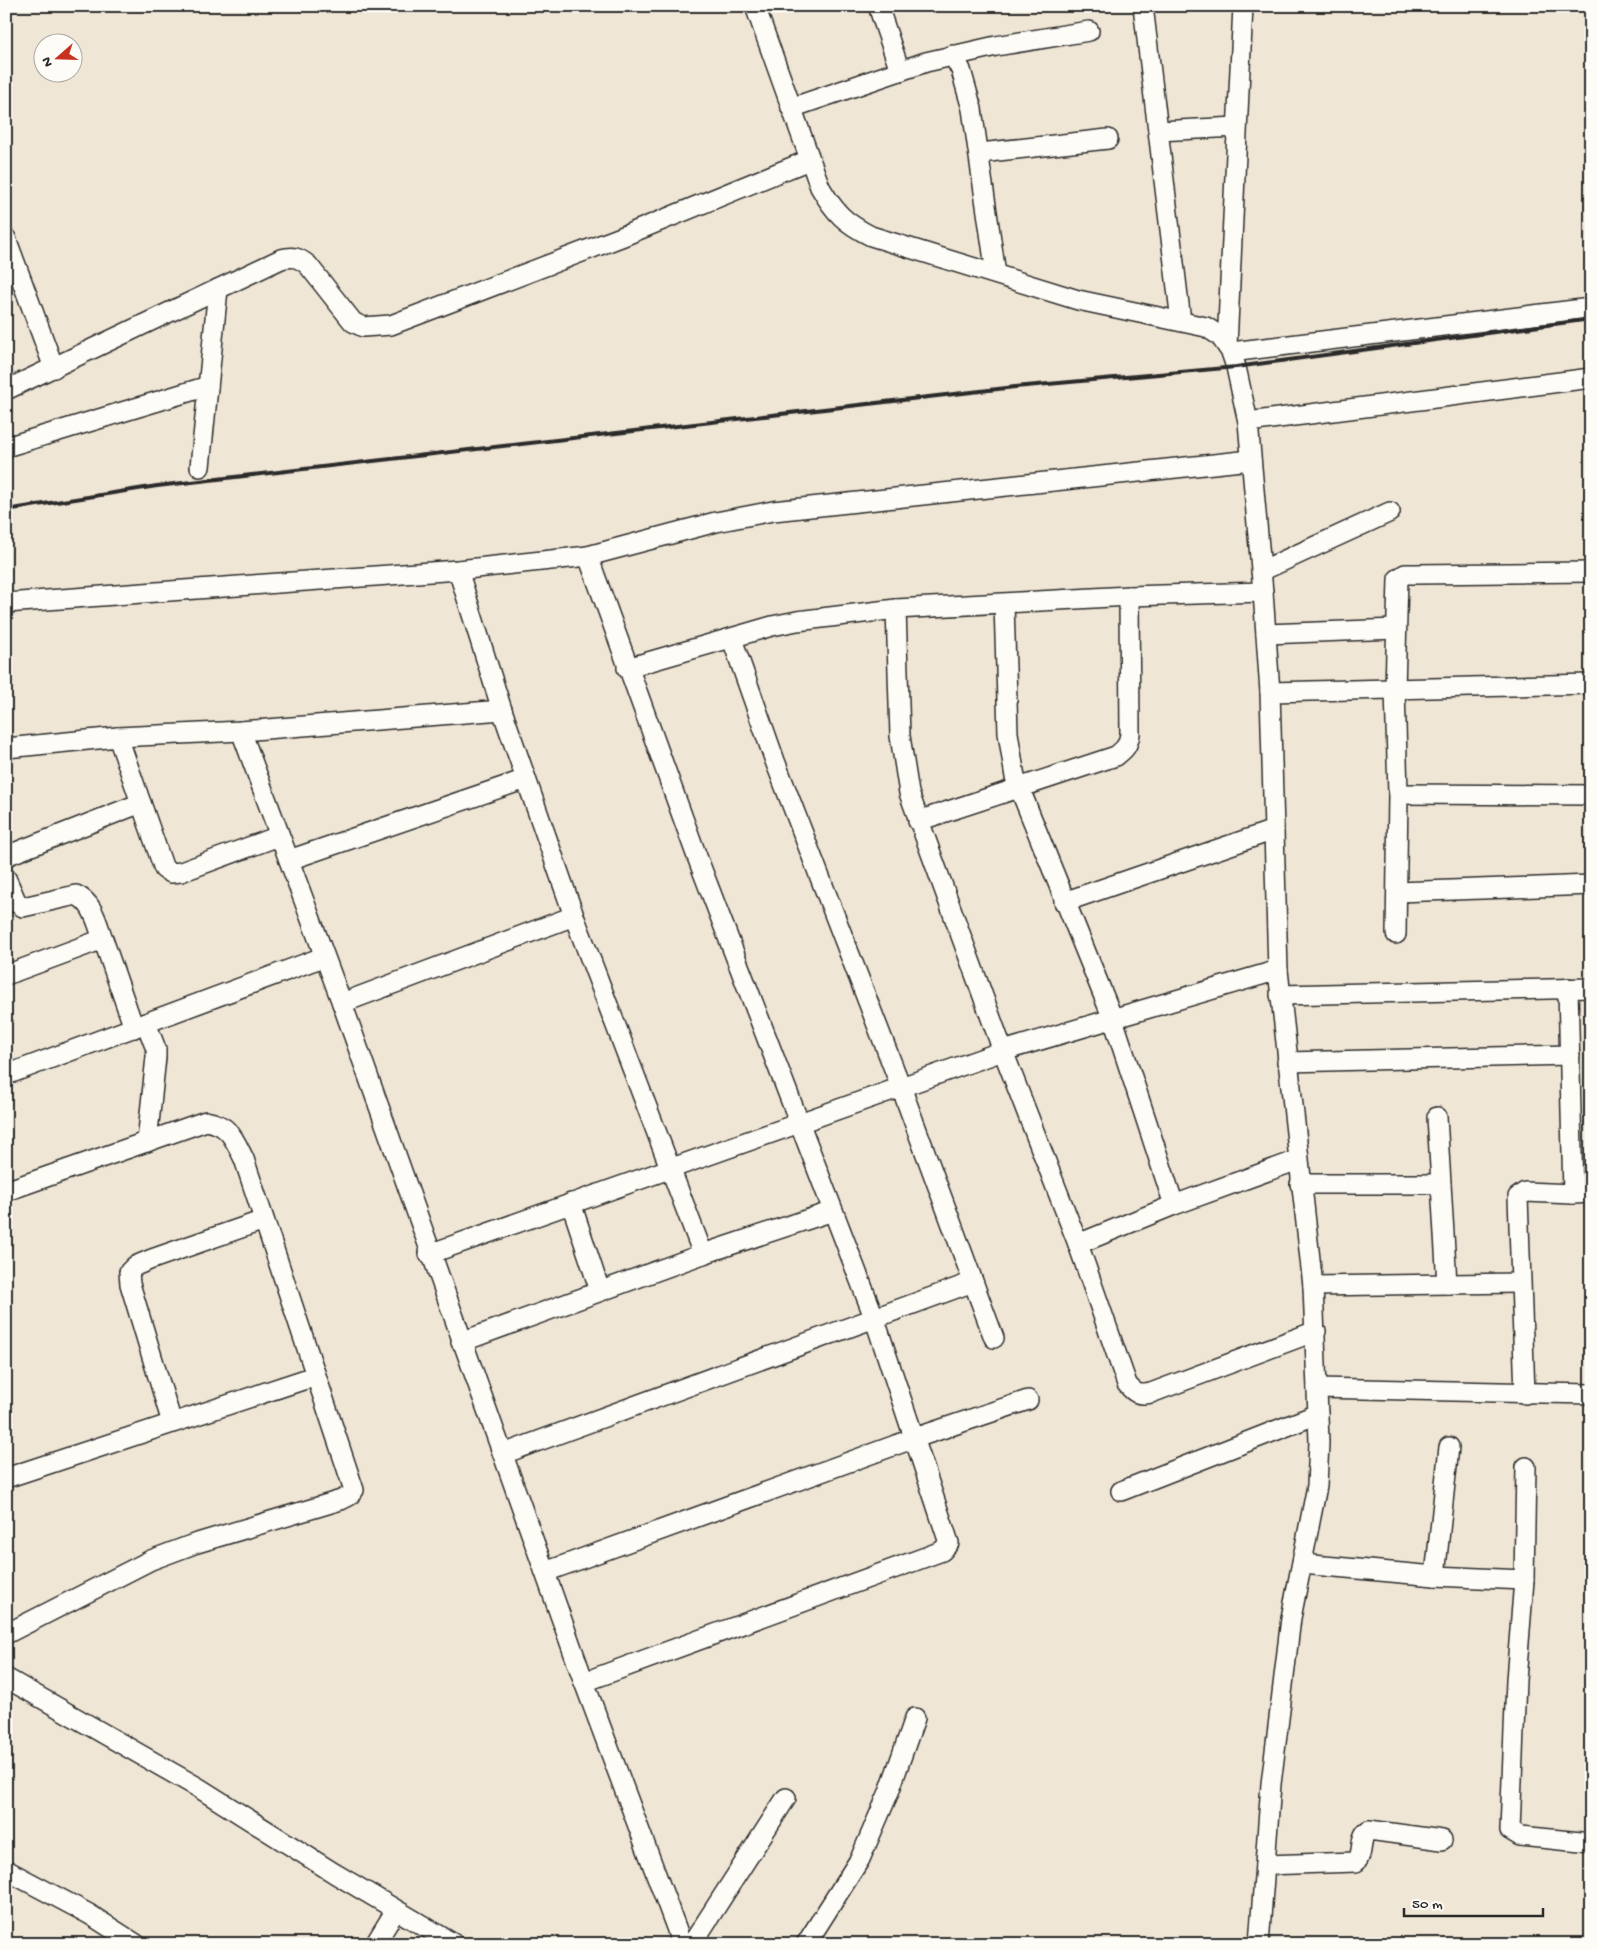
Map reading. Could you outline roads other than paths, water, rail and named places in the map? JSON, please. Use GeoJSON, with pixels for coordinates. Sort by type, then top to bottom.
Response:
{"type":"FeatureCollection","features":[{"type":"Feature","properties":{"kind":"street"},"geometry":{"type":"LineString","coordinates":[[755,6],[820,187],[832,208],[850,225],[872,236],[1078,300],[1206,327],[1220,336],[1229,349]]}},
{"type":"Feature","properties":{"kind":"street"},"geometry":{"type":"LineString","coordinates":[[878,6],[900,71]]}},
{"type":"Feature","properties":{"kind":"street"},"geometry":{"type":"LineString","coordinates":[[1143,6],[1181,321]]}},
{"type":"Feature","properties":{"kind":"street"},"geometry":{"type":"LineString","coordinates":[[1242,6],[1229,349],[1248,422],[1263,592],[1270,692],[1278,970],[1300,1184],[1313,1286],[1318,1414],[1317,1486],[1291,1618],[1271,1784],[1259,1944]]}},
{"type":"Feature","properties":{"kind":"street"},"geometry":{"type":"LineString","coordinates":[[791,108],[953,55],[1089,31]]}},
{"type":"Feature","properties":{"kind":"street"},"geometry":{"type":"LineString","coordinates":[[953,55],[967,88],[980,153],[996,274]]}},
{"type":"Feature","properties":{"kind":"street"},"geometry":{"type":"LineString","coordinates":[[1158,131],[1237,127]]}},
{"type":"Feature","properties":{"kind":"street"},"geometry":{"type":"LineString","coordinates":[[980,153],[1108,139]]}},
{"type":"Feature","properties":{"kind":"street"},"geometry":{"type":"LineString","coordinates":[[6,390],[275,262],[292,256],[300,258],[308,266],[353,322],[364,327],[391,325],[621,237],[809,160]]}},
{"type":"Feature","properties":{"kind":"street"},"geometry":{"type":"LineString","coordinates":[[6,238],[54,368]]}},
{"type":"Feature","properties":{"kind":"street"},"geometry":{"type":"LineString","coordinates":[[200,467],[218,289]]}},
{"type":"Feature","properties":{"kind":"street"},"geometry":{"type":"LineString","coordinates":[[1229,349],[1591,308]]}},
{"type":"Feature","properties":{"kind":"street"},"geometry":{"type":"LineString","coordinates":[[1248,422],[1591,378]]}},
{"type":"Feature","properties":{"kind":"street"},"geometry":{"type":"LineString","coordinates":[[6,447],[208,386]]}},
{"type":"Feature","properties":{"kind":"street"},"geometry":{"type":"LineString","coordinates":[[6,603],[458,570],[588,556],[716,522],[773,510],[1251,460]]}},
{"type":"Feature","properties":{"kind":"street"},"geometry":{"type":"LineString","coordinates":[[1261,572],[1390,512]]}},
{"type":"Feature","properties":{"kind":"street"},"geometry":{"type":"LineString","coordinates":[[584,1682],[947,1548],[949,1543],[874,1318],[696,854],[588,556]]}},
{"type":"Feature","properties":{"kind":"street"},"geometry":{"type":"LineString","coordinates":[[458,570],[502,710],[574,916],[672,1168],[703,1254]]}},
{"type":"Feature","properties":{"kind":"street"},"geometry":{"type":"LineString","coordinates":[[1396,934],[1398,794],[1395,689],[1398,579],[1405,574],[1591,572]]}},
{"type":"Feature","properties":{"kind":"street"},"geometry":{"type":"LineString","coordinates":[[627,668],[798,621],[896,609],[1129,596],[1263,592]]}},
{"type":"Feature","properties":{"kind":"street"},"geometry":{"type":"LineString","coordinates":[[918,821],[1020,790],[1116,756],[1129,743],[1129,596]]}},
{"type":"Feature","properties":{"kind":"street"},"geometry":{"type":"LineString","coordinates":[[1004,604],[1010,756],[1020,790],[1113,1019],[1174,1205]]}},
{"type":"Feature","properties":{"kind":"street"},"geometry":{"type":"LineString","coordinates":[[896,609],[901,743],[909,793],[1003,1051],[1078,1244],[1127,1384],[1133,1392],[1142,1396],[1316,1331]]}},
{"type":"Feature","properties":{"kind":"street"},"geometry":{"type":"LineString","coordinates":[[1266,634],[1396,629]]}},
{"type":"Feature","properties":{"kind":"street"},"geometry":{"type":"LineString","coordinates":[[732,638],[775,761],[901,1087],[994,1338]]}},
{"type":"Feature","properties":{"kind":"street"},"geometry":{"type":"LineString","coordinates":[[1270,692],[1591,684]]}},
{"type":"Feature","properties":{"kind":"street"},"geometry":{"type":"LineString","coordinates":[[6,748],[118,737],[241,731],[502,710]]}},
{"type":"Feature","properties":{"kind":"street"},"geometry":{"type":"LineString","coordinates":[[241,731],[323,957],[342,1003],[429,1254],[584,1682],[677,1930],[680,1944]]}},
{"type":"Feature","properties":{"kind":"street"},"geometry":{"type":"LineString","coordinates":[[118,737],[158,859],[164,869],[171,873],[181,872],[279,836]]}},
{"type":"Feature","properties":{"kind":"street"},"geometry":{"type":"LineString","coordinates":[[289,860],[526,778]]}},
{"type":"Feature","properties":{"kind":"street"},"geometry":{"type":"LineString","coordinates":[[1398,794],[1591,795]]}},
{"type":"Feature","properties":{"kind":"street"},"geometry":{"type":"LineString","coordinates":[[6,856],[141,803]]}},
{"type":"Feature","properties":{"kind":"street"},"geometry":{"type":"LineString","coordinates":[[1064,902],[1274,830]]}},
{"type":"Feature","properties":{"kind":"street"},"geometry":{"type":"LineString","coordinates":[[6,878],[17,903],[23,907],[76,895],[83,898],[89,906],[140,1025],[156,1048],[147,1142]]}},
{"type":"Feature","properties":{"kind":"street"},"geometry":{"type":"LineString","coordinates":[[1397,892],[1591,885]]}},
{"type":"Feature","properties":{"kind":"street"},"geometry":{"type":"LineString","coordinates":[[342,1003],[574,916]]}},
{"type":"Feature","properties":{"kind":"street"},"geometry":{"type":"LineString","coordinates":[[6,975],[103,939]]}},
{"type":"Feature","properties":{"kind":"street"},"geometry":{"type":"LineString","coordinates":[[6,1075],[323,957]]}},
{"type":"Feature","properties":{"kind":"street"},"geometry":{"type":"LineString","coordinates":[[429,1254],[1003,1051],[1278,970]]}},
{"type":"Feature","properties":{"kind":"street"},"geometry":{"type":"LineString","coordinates":[[1524,1394],[1519,1283],[1518,1196],[1525,1192],[1582,1194],[1570,1055],[1568,988]]}},
{"type":"Feature","properties":{"kind":"street"},"geometry":{"type":"LineString","coordinates":[[1280,995],[1591,988]]}},
{"type":"Feature","properties":{"kind":"street"},"geometry":{"type":"LineString","coordinates":[[1288,1062],[1570,1055]]}},
{"type":"Feature","properties":{"kind":"street"},"geometry":{"type":"LineString","coordinates":[[1437,1116],[1447,1284]]}},
{"type":"Feature","properties":{"kind":"street"},"geometry":{"type":"LineString","coordinates":[[6,1191],[206,1121],[220,1123],[233,1137],[244,1159],[354,1490],[349,1496],[194,1544],[151,1560],[6,1634]]}},
{"type":"Feature","properties":{"kind":"street"},"geometry":{"type":"LineString","coordinates":[[1078,1244],[1174,1205],[1298,1160]]}},
{"type":"Feature","properties":{"kind":"street"},"geometry":{"type":"LineString","coordinates":[[1300,1184],[1441,1184]]}},
{"type":"Feature","properties":{"kind":"street"},"geometry":{"type":"LineString","coordinates":[[571,1203],[600,1291]]}},
{"type":"Feature","properties":{"kind":"street"},"geometry":{"type":"LineString","coordinates":[[461,1342],[703,1254],[833,1211]]}},
{"type":"Feature","properties":{"kind":"street"},"geometry":{"type":"LineString","coordinates":[[172,1423],[130,1284],[129,1272],[135,1266],[152,1259],[264,1220]]}},
{"type":"Feature","properties":{"kind":"street"},"geometry":{"type":"LineString","coordinates":[[503,1454],[973,1282]]}},
{"type":"Feature","properties":{"kind":"street"},"geometry":{"type":"LineString","coordinates":[[1313,1286],[1519,1283]]}},
{"type":"Feature","properties":{"kind":"street"},"geometry":{"type":"LineString","coordinates":[[6,1478],[315,1376]]}},
{"type":"Feature","properties":{"kind":"street"},"geometry":{"type":"LineString","coordinates":[[1317,1388],[1591,1394]]}},
{"type":"Feature","properties":{"kind":"street"},"geometry":{"type":"LineString","coordinates":[[545,1572],[915,1438],[1028,1400]]}},
{"type":"Feature","properties":{"kind":"street"},"geometry":{"type":"LineString","coordinates":[[1121,1491],[1318,1414]]}},
{"type":"Feature","properties":{"kind":"street"},"geometry":{"type":"LineString","coordinates":[[1434,1576],[1449,1447]]}},
{"type":"Feature","properties":{"kind":"street"},"geometry":{"type":"LineString","coordinates":[[1526,1467],[1524,1580],[1516,1680],[1510,1830],[1520,1836],[1591,1843]]}},
{"type":"Feature","properties":{"kind":"street"},"geometry":{"type":"LineString","coordinates":[[1302,1564],[1434,1576],[1524,1580]]}},
{"type":"Feature","properties":{"kind":"street"},"geometry":{"type":"LineString","coordinates":[[6,1678],[199,1788],[454,1944]]}},
{"type":"Feature","properties":{"kind":"street"},"geometry":{"type":"LineString","coordinates":[[806,1944],[860,1859],[889,1792],[915,1718]]}},
{"type":"Feature","properties":{"kind":"street"},"geometry":{"type":"LineString","coordinates":[[692,1944],[786,1798]]}},
{"type":"Feature","properties":{"kind":"street"},"geometry":{"type":"LineString","coordinates":[[1264,1864],[1356,1862],[1361,1852],[1363,1836],[1369,1830],[1442,1840]]}},
{"type":"Feature","properties":{"kind":"street"},"geometry":{"type":"LineString","coordinates":[[6,1870],[89,1914],[136,1944]]}},
{"type":"Feature","properties":{"kind":"street"},"geometry":{"type":"LineString","coordinates":[[375,1944],[396,1910]]}},
{"type":"Feature","properties":{"kind":"railway"},"geometry":{"type":"LineString","coordinates":[[6,510],[157,486],[1015,387],[1236,367],[1591,319]]}}]}
